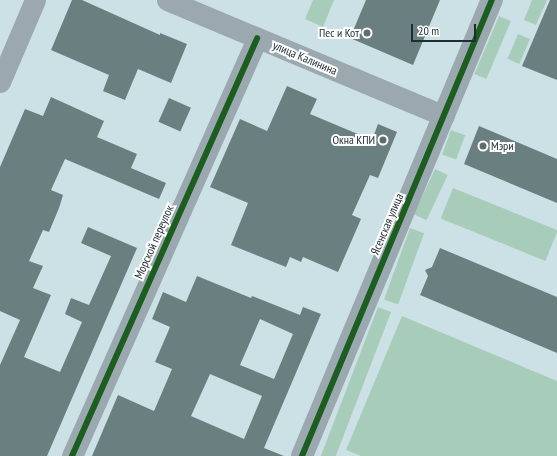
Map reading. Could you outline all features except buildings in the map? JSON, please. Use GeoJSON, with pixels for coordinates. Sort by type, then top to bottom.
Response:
{"type":"FeatureCollection","features":[{"type":"Feature","properties":{"kind":"street"},"geometry":{"type":"LineString","coordinates":[[0,82],[35,0]]}},
{"type":"Feature","properties":{"kind":"street","name":"улица Калинина"},"geometry":{"type":"LineString","coordinates":[[167,0],[444,116]]}},
{"type":"Feature","properties":{"kind":"street","name":"Ясенская улица"},"geometry":{"type":"LineString","coordinates":[[302,456],[492,0]]}},
{"type":"Feature","properties":{"kind":"street","name":"Морской переулок"},"geometry":{"type":"LineString","coordinates":[[72,456],[257,38]]}},
{"type":"Feature","properties":{"kind":"green space"},"geometry":{"type":"Polygon","coordinates":[[[313,0],[334,0],[323,27],[305,19],[313,0]]]}},
{"type":"Feature","properties":{"kind":"green space"},"geometry":{"type":"Polygon","coordinates":[[[532,0],[547,0],[536,25],[524,20],[532,0]]]}},
{"type":"Feature","properties":{"kind":"green space"},"geometry":{"type":"Polygon","coordinates":[[[499,16],[511,21],[486,79],[474,74],[499,16]]]}},
{"type":"Feature","properties":{"kind":"green space"},"geometry":{"type":"Polygon","coordinates":[[[518,34],[530,39],[519,64],[507,59],[518,34]]]}},
{"type":"Feature","properties":{"kind":"green space"},"geometry":{"type":"Polygon","coordinates":[[[451,130],[465,135],[456,160],[442,154],[451,130]]]}},
{"type":"Feature","properties":{"kind":"green space"},"geometry":{"type":"Polygon","coordinates":[[[435,169],[448,175],[427,220],[414,214],[435,169]]]}},
{"type":"Feature","properties":{"kind":"green space"},"geometry":{"type":"Polygon","coordinates":[[[453,188],[557,230],[545,261],[441,219],[453,188]]]}},
{"type":"Feature","properties":{"kind":"green space"},"geometry":{"type":"Polygon","coordinates":[[[410,228],[424,233],[398,305],[384,299],[410,228]]]}},
{"type":"Feature","properties":{"kind":"green space"},"geometry":{"type":"Polygon","coordinates":[[[378,307],[391,312],[336,456],[321,456],[378,307]]]}},
{"type":"Feature","properties":{"kind":"green space"},"geometry":{"type":"Polygon","coordinates":[[[402,316],[557,381],[557,456],[361,456],[346,450],[402,316]]]}},
{"type":"Feature","properties":{"kind":"cycle path"},"geometry":{"type":"LineString","coordinates":[[302,456],[492,0]]}},
{"type":"Feature","properties":{"kind":"cycle path"},"geometry":{"type":"LineString","coordinates":[[72,456],[257,38]]}},
{"type":"Feature","properties":{"kind":"place","name":"Пес и Кот"},"geometry":{"type":"Point","coordinates":[367,33]}},
{"type":"Feature","properties":{"kind":"place","name":"Окна КПИ"},"geometry":{"type":"Point","coordinates":[383,140]}},
{"type":"Feature","properties":{"kind":"place","name":"Мэри"},"geometry":{"type":"Point","coordinates":[483,146]}}]}
